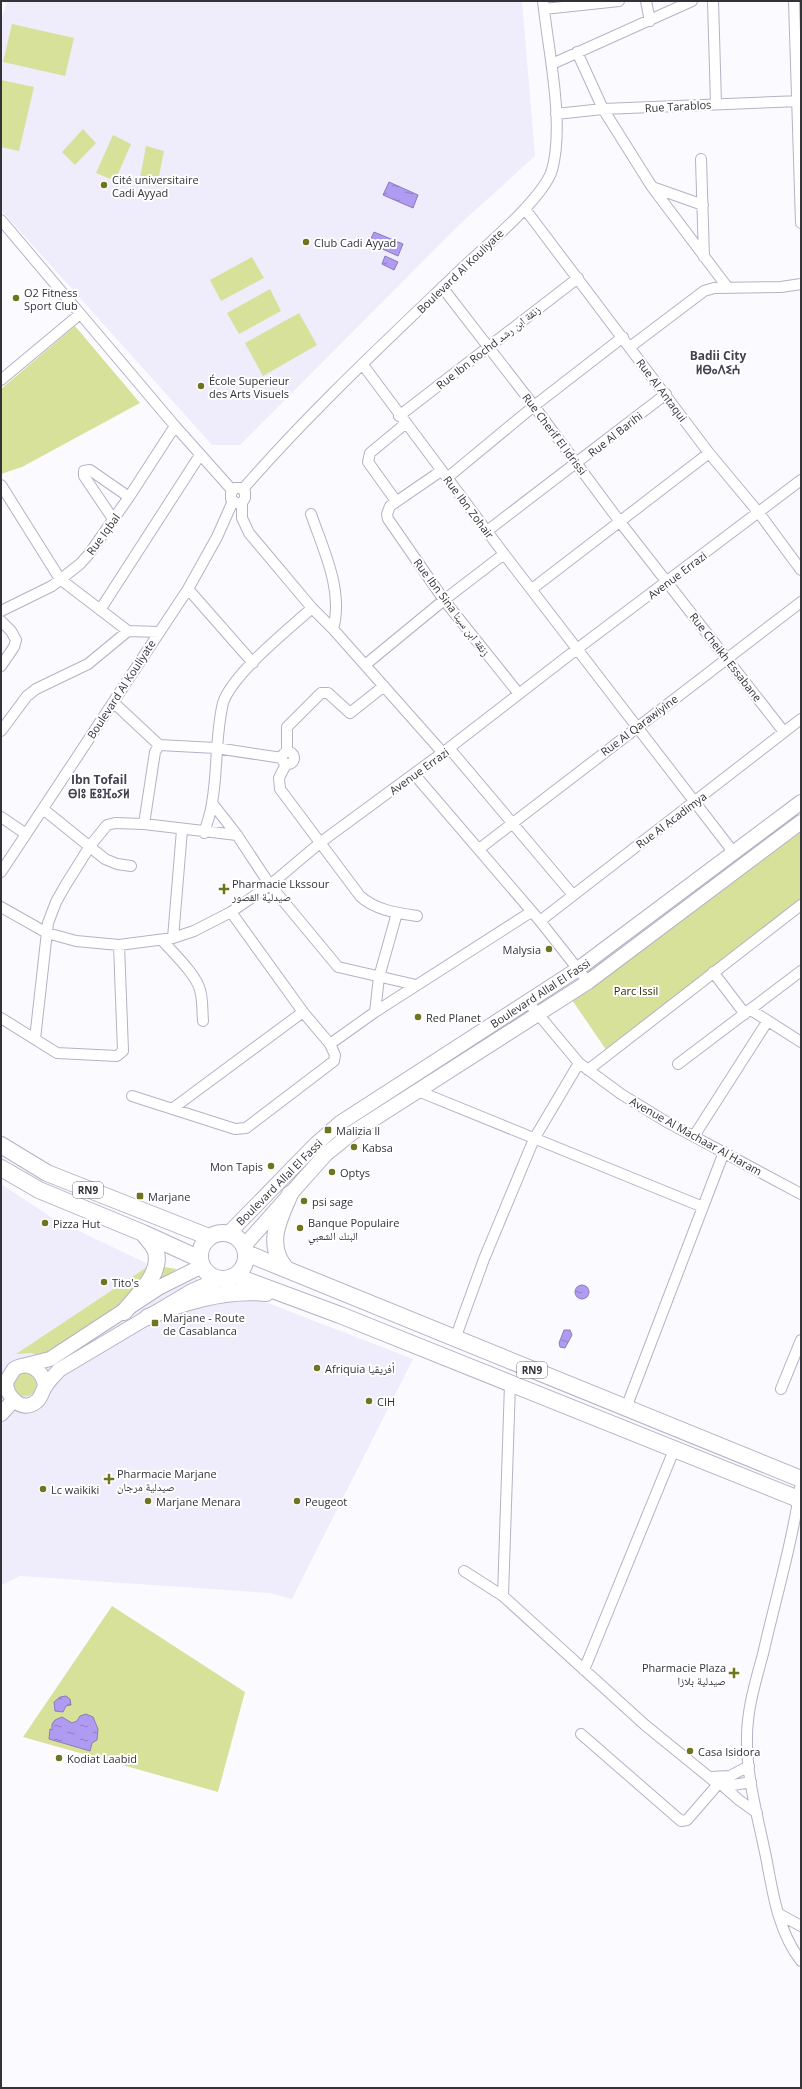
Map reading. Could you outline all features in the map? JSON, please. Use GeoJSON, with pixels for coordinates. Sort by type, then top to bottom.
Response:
{"type":"FeatureCollection","features":[{"type":"Feature","properties":{"kind":"main road","name":"Boulevard Allal El Fassi"},"geometry":{"type":"LineString","coordinates":[[229,1233],[316,1144],[340,1123],[578,969],[801,802]]}},
{"type":"Feature","properties":{"kind":"main road","name":"Boulevard Allal El Fassi"},"geometry":{"type":"LineString","coordinates":[[245,1249],[290,1194],[326,1154],[352,1133],[588,982],[801,822]]}},
{"type":"Feature","properties":{"kind":"main road","name":"RN9"},"geometry":{"type":"LineString","coordinates":[[1,1145],[47,1173],[209,1237]]}},
{"type":"Feature","properties":{"kind":"main road","name":"RN9"},"geometry":{"type":"LineString","coordinates":[[1,1168],[39,1190],[143,1233],[201,1262],[212,1277],[219,1279]]}},
{"type":"Feature","properties":{"kind":"main road"},"geometry":{"type":"LineString","coordinates":[[286,1269],[277,1256],[274,1239],[279,1220],[290,1194]]}},
{"type":"Feature","properties":{"kind":"main road"},"geometry":{"type":"LineString","coordinates":[[124,1312],[147,1282],[156,1265],[156,1252],[143,1233]]}},
{"type":"Feature","properties":{"kind":"main road"},"geometry":{"type":"LineString","coordinates":[[229,1233],[215,1234],[209,1237],[201,1246],[201,1262],[50,1359],[17,1367],[11,1372],[3,1391],[13,1401],[25,1405],[32,1404],[38,1400],[45,1386],[59,1370],[190,1292],[219,1279],[235,1276],[243,1267],[245,1249]]}},
{"type":"Feature","properties":{"kind":"main road","name":"RN9"},"geometry":{"type":"LineString","coordinates":[[229,1233],[240,1240],[245,1249],[286,1269],[801,1479]]}},
{"type":"Feature","properties":{"kind":"main road","name":"RN9"},"geometry":{"type":"LineString","coordinates":[[235,1276],[800,1499]]}},
{"type":"Feature","properties":{"kind":"main road"},"geometry":{"type":"LineString","coordinates":[[148,1317],[173,1307],[211,1296],[241,1292],[286,1295]]}},
{"type":"Feature","properties":{"kind":"main road"},"geometry":{"type":"LineString","coordinates":[[26,1365],[34,1367],[40,1372],[44,1378],[45,1386]]}},
{"type":"Feature","properties":{"kind":"main road"},"geometry":{"type":"LineString","coordinates":[[1,1414],[13,1401]]}},
{"type":"Feature","properties":{"kind":"street"},"geometry":{"type":"LineString","coordinates":[[543,5],[619,1]]}},
{"type":"Feature","properties":{"kind":"street"},"geometry":{"type":"LineString","coordinates":[[646,1],[650,21]]}},
{"type":"Feature","properties":{"kind":"street"},"geometry":{"type":"LineString","coordinates":[[552,64],[692,1]]}},
{"type":"Feature","properties":{"kind":"street"},"geometry":{"type":"LineString","coordinates":[[713,1],[716,104]]}},
{"type":"Feature","properties":{"kind":"street"},"geometry":{"type":"LineString","coordinates":[[794,1],[799,101],[801,223]]}},
{"type":"Feature","properties":{"kind":"street","name":"Boulevard Al Kouliyate"},"geometry":{"type":"LineString","coordinates":[[243,490],[273,454],[442,287],[524,209],[545,185],[551,172],[557,145],[552,64],[543,5]]}},
{"type":"Feature","properties":{"kind":"street"},"geometry":{"type":"LineString","coordinates":[[577,52],[603,109],[652,187],[728,288]]}},
{"type":"Feature","properties":{"kind":"street","name":"Rue Tarablos"},"geometry":{"type":"LineString","coordinates":[[556,114],[603,109],[799,101]]}},
{"type":"Feature","properties":{"kind":"street"},"geometry":{"type":"LineString","coordinates":[[702,159],[704,257]]}},
{"type":"Feature","properties":{"kind":"street"},"geometry":{"type":"LineString","coordinates":[[652,187],[703,205]]}},
{"type":"Feature","properties":{"kind":"street","name":"Rue Al Antaqui"},"geometry":{"type":"LineString","coordinates":[[524,209],[623,337],[709,453],[759,513],[801,570]]}},
{"type":"Feature","properties":{"kind":"street"},"geometry":{"type":"LineString","coordinates":[[1,220],[175,426],[232,490]]}},
{"type":"Feature","properties":{"kind":"street","name":"Rue Ibn Rochd زنقة ابن رشد"},"geometry":{"type":"LineString","coordinates":[[396,501],[368,462],[370,453],[402,420],[488,347],[578,278]]}},
{"type":"Feature","properties":{"kind":"street"},"geometry":{"type":"LineString","coordinates":[[630,347],[704,291],[728,288],[774,287],[801,284]]}},
{"type":"Feature","properties":{"kind":"street","name":"Rue Cherif El Idrissi"},"geometry":{"type":"LineString","coordinates":[[442,287],[667,582]]}},
{"type":"Feature","properties":{"kind":"street"},"geometry":{"type":"LineString","coordinates":[[1,380],[80,314]]}},
{"type":"Feature","properties":{"kind":"street"},"geometry":{"type":"LineString","coordinates":[[396,501],[444,475],[623,337]]}},
{"type":"Feature","properties":{"kind":"street","name":"Rue Ibn Zohair"},"geometry":{"type":"LineString","coordinates":[[363,365],[402,420],[532,589],[636,728],[734,853]]}},
{"type":"Feature","properties":{"kind":"street","name":"Rue Al Barihi"},"geometry":{"type":"LineString","coordinates":[[487,532],[666,394]]}},
{"type":"Feature","properties":{"kind":"street","name":"Rue Iqbal"},"geometry":{"type":"LineString","coordinates":[[1,611],[21,602],[60,579],[89,554],[129,497],[175,426]]}},
{"type":"Feature","properties":{"kind":"street"},"geometry":{"type":"LineString","coordinates":[[532,589],[709,453]]}},
{"type":"Feature","properties":{"kind":"street"},"geometry":{"type":"LineString","coordinates":[[100,610],[200,455]]}},
{"type":"Feature","properties":{"kind":"street"},"geometry":{"type":"LineString","coordinates":[[113,519],[84,476],[84,471],[90,470],[129,497]]}},
{"type":"Feature","properties":{"kind":"street","name":"Avenue Errazi"},"geometry":{"type":"LineString","coordinates":[[1,907],[47,933],[76,941],[119,945],[173,938],[194,931],[231,912],[270,884],[321,842],[446,751],[576,649],[801,480]]}},
{"type":"Feature","properties":{"kind":"street"},"geometry":{"type":"LineString","coordinates":[[1,485],[60,579],[128,631],[158,632]]}},
{"type":"Feature","properties":{"kind":"street"},"geometry":{"type":"LineString","coordinates":[[232,490],[238,488],[243,490],[246,498],[237,502]]}},
{"type":"Feature","properties":{"kind":"street"},"geometry":{"type":"LineString","coordinates":[[232,490],[230,496],[237,502],[245,528],[312,608],[512,823],[573,895]]}},
{"type":"Feature","properties":{"kind":"street","name":"Rue Ibn Sina زنقة ابن سينا"},"geometry":{"type":"LineString","coordinates":[[396,501],[388,509],[388,518],[444,600],[518,694]]}},
{"type":"Feature","properties":{"kind":"street","name":"Boulevard Al Kouliyate"},"geometry":{"type":"LineString","coordinates":[[1,872],[158,632],[188,589],[237,502]]}},
{"type":"Feature","properties":{"kind":"street"},"geometry":{"type":"LineString","coordinates":[[311,514],[336,597],[337,615],[333,629]]}},
{"type":"Feature","properties":{"kind":"street"},"geometry":{"type":"LineString","coordinates":[[365,665],[444,600],[504,554]]}},
{"type":"Feature","properties":{"kind":"street","name":"Rue Cheikh Essabane"},"geometry":{"type":"LineString","coordinates":[[667,582],[784,732]]}},
{"type":"Feature","properties":{"kind":"street"},"geometry":{"type":"LineString","coordinates":[[188,589],[253,663]]}},
{"type":"Feature","properties":{"kind":"street","name":"Rue Al Qarawiyine"},"geometry":{"type":"LineString","coordinates":[[478,849],[801,602]]}},
{"type":"Feature","properties":{"kind":"street"},"geometry":{"type":"LineString","coordinates":[[204,833],[212,803],[216,748],[224,702],[233,686],[253,663],[312,608]]}},
{"type":"Feature","properties":{"kind":"street"},"geometry":{"type":"LineString","coordinates":[[1,621],[11,631],[16,640],[14,647],[1,666]]}},
{"type":"Feature","properties":{"kind":"street"},"geometry":{"type":"LineString","coordinates":[[1,730],[27,696],[36,689],[88,664],[128,631]]}},
{"type":"Feature","properties":{"kind":"street"},"geometry":{"type":"LineString","coordinates":[[384,686],[350,713],[328,693],[321,693],[287,727],[285,758],[279,778],[280,789],[360,896],[369,904],[397,913],[417,916]]}},
{"type":"Feature","properties":{"kind":"street"},"geometry":{"type":"LineString","coordinates":[[112,702],[159,745],[216,748],[285,758]]}},
{"type":"Feature","properties":{"kind":"street","name":"Rue Al Acadimya"},"geometry":{"type":"LineString","coordinates":[[540,921],[801,719]]}},
{"type":"Feature","properties":{"kind":"street"},"geometry":{"type":"LineString","coordinates":[[144,824],[155,752],[159,745]]}},
{"type":"Feature","properties":{"kind":"street"},"geometry":{"type":"LineString","coordinates":[[414,774],[540,921],[588,982]]}},
{"type":"Feature","properties":{"kind":"street"},"geometry":{"type":"LineString","coordinates":[[212,803],[237,835],[270,884],[338,967],[416,985]]}},
{"type":"Feature","properties":{"kind":"street"},"geometry":{"type":"LineString","coordinates":[[43,809],[111,862],[131,866]]}},
{"type":"Feature","properties":{"kind":"street"},"geometry":{"type":"LineString","coordinates":[[1,817],[26,834]]}},
{"type":"Feature","properties":{"kind":"street"},"geometry":{"type":"LineString","coordinates":[[35,1039],[48,923],[56,902],[90,846],[107,825],[144,824],[204,833],[237,835]]}},
{"type":"Feature","properties":{"kind":"street"},"geometry":{"type":"LineString","coordinates":[[173,938],[182,830]]}},
{"type":"Feature","properties":{"kind":"street"},"geometry":{"type":"LineString","coordinates":[[588,1070],[801,905]]}},
{"type":"Feature","properties":{"kind":"street"},"geometry":{"type":"LineString","coordinates":[[132,1096],[234,1129],[246,1128],[334,1061],[335,1055],[330,1044],[303,1012],[231,912]]}},
{"type":"Feature","properties":{"kind":"street"},"geometry":{"type":"LineString","coordinates":[[330,1044],[416,985],[531,912]]}},
{"type":"Feature","properties":{"kind":"street"},"geometry":{"type":"LineString","coordinates":[[375,1012],[379,977],[397,913]]}},
{"type":"Feature","properties":{"kind":"street"},"geometry":{"type":"LineString","coordinates":[[162,940],[196,980],[200,988],[203,1021]]}},
{"type":"Feature","properties":{"kind":"street"},"geometry":{"type":"LineString","coordinates":[[1,1018],[57,1053],[116,1056],[120,1054],[123,1051],[119,945]]}},
{"type":"Feature","properties":{"kind":"street"},"geometry":{"type":"LineString","coordinates":[[678,1064],[801,971]]}},
{"type":"Feature","properties":{"kind":"street"},"geometry":{"type":"LineString","coordinates":[[713,972],[748,1012],[801,1042]]}},
{"type":"Feature","properties":{"kind":"street","name":"Avenue Al Machaar Al Haram"},"geometry":{"type":"LineString","coordinates":[[528,1002],[579,1062],[621,1094],[694,1136],[801,1194]]}},
{"type":"Feature","properties":{"kind":"street"},"geometry":{"type":"LineString","coordinates":[[172,1109],[303,1012]]}},
{"type":"Feature","properties":{"kind":"street"},"geometry":{"type":"LineString","coordinates":[[694,1136],[767,1022]]}},
{"type":"Feature","properties":{"kind":"street"},"geometry":{"type":"LineString","coordinates":[[455,1339],[484,1259],[534,1139],[579,1062]]}},
{"type":"Feature","properties":{"kind":"street"},"geometry":{"type":"LineString","coordinates":[[418,1091],[704,1207]]}},
{"type":"Feature","properties":{"kind":"street"},"geometry":{"type":"LineString","coordinates":[[626,1408],[724,1152]]}},
{"type":"Feature","properties":{"kind":"street"},"geometry":{"type":"LineString","coordinates":[[781,1389],[801,1340]]}},
{"type":"Feature","properties":{"kind":"street"},"geometry":{"type":"LineString","coordinates":[[503,1596],[510,1384]]}},
{"type":"Feature","properties":{"kind":"street"},"geometry":{"type":"LineString","coordinates":[[584,1670],[674,1450]]}},
{"type":"Feature","properties":{"kind":"street"},"geometry":{"type":"LineString","coordinates":[[801,1482],[800,1499],[748,1722],[751,1782],[773,1893],[792,1949],[801,1961]]}},
{"type":"Feature","properties":{"kind":"street"},"geometry":{"type":"LineString","coordinates":[[464,1571],[503,1596],[645,1725],[708,1777],[721,1784],[757,1813]]}},
{"type":"Feature","properties":{"kind":"street"},"geometry":{"type":"LineString","coordinates":[[581,1734],[681,1821],[687,1820],[721,1784]]}},
{"type":"Feature","properties":{"kind":"street"},"geometry":{"type":"LineString","coordinates":[[708,1777],[730,1776],[749,1766]]}},
{"type":"Feature","properties":{"kind":"street"},"geometry":{"type":"LineString","coordinates":[[721,1784],[733,1785],[751,1782]]}},
{"type":"Feature","properties":{"kind":"street"},"geometry":{"type":"LineString","coordinates":[[779,1914],[801,1926]]}},
{"type":"Feature","properties":{"kind":"shaded area","name":"Cité universitaire Cadi Ayyad"},"geometry":{"type":"Polygon","coordinates":[[[7,1],[522,1],[535,156],[460,224],[240,445],[212,445],[1,210],[1,21],[7,1]]]}},
{"type":"Feature","properties":{"kind":"shaded area"},"geometry":{"type":"Polygon","coordinates":[[[1,1184],[54,1219],[150,1265],[229,1288],[413,1359],[292,1599],[270,1593],[20,1576],[1,1585],[1,1184]]]}},
{"type":"Feature","properties":{"kind":"green space"},"geometry":{"type":"Polygon","coordinates":[[[12,24],[74,38],[65,76],[3,62],[12,24]]]}},
{"type":"Feature","properties":{"kind":"green space"},"geometry":{"type":"Polygon","coordinates":[[[1,80],[34,87],[19,151],[1,147],[1,80]]]}},
{"type":"Feature","properties":{"kind":"green space"},"geometry":{"type":"Polygon","coordinates":[[[83,129],[96,143],[75,165],[62,152],[83,129]]]}},
{"type":"Feature","properties":{"kind":"green space"},"geometry":{"type":"Polygon","coordinates":[[[113,135],[131,144],[115,181],[96,173],[113,135]]]}},
{"type":"Feature","properties":{"kind":"green space"},"geometry":{"type":"Polygon","coordinates":[[[146,146],[164,151],[157,186],[139,184],[146,146]]]}},
{"type":"Feature","properties":{"kind":"green space"},"geometry":{"type":"Polygon","coordinates":[[[252,257],[264,278],[221,301],[210,280],[252,257]]]}},
{"type":"Feature","properties":{"kind":"green space"},"geometry":{"type":"Polygon","coordinates":[[[270,289],[281,311],[239,334],[227,313],[270,289]]]}},
{"type":"Feature","properties":{"kind":"green space"},"geometry":{"type":"Polygon","coordinates":[[[299,313],[317,345],[263,376],[245,343],[299,313]]]}},
{"type":"Feature","properties":{"kind":"green space"},"geometry":{"type":"Polygon","coordinates":[[[75,326],[140,403],[22,467],[1,474],[1,389],[75,326]]]}},
{"type":"Feature","properties":{"kind":"green space","name":"Parc Issil"},"geometry":{"type":"Polygon","coordinates":[[[801,829],[801,905],[607,1051],[572,1000],[801,829]]]}},
{"type":"Feature","properties":{"kind":"green space"},"geometry":{"type":"Polygon","coordinates":[[[150,1265],[177,1269],[44,1357],[31,1353],[16,1354],[150,1265]]]}},
{"type":"Feature","properties":{"kind":"green space"},"geometry":{"type":"Polygon","coordinates":[[[20,1369],[35,1374],[35,1391],[29,1396],[18,1395],[12,1392],[11,1376],[20,1369]]]}},
{"type":"Feature","properties":{"kind":"green space"},"geometry":{"type":"Polygon","coordinates":[[[112,1606],[245,1692],[218,1792],[23,1737],[112,1606]]]}},
{"type":"Feature","properties":{"kind":"water"},"geometry":{"type":"Polygon","coordinates":[[[389,182],[418,195],[413,208],[383,195],[389,182]]]}},
{"type":"Feature","properties":{"kind":"water"},"geometry":{"type":"Polygon","coordinates":[[[374,232],[403,244],[398,256],[369,243],[374,232]]]}},
{"type":"Feature","properties":{"kind":"water"},"geometry":{"type":"Polygon","coordinates":[[[385,256],[398,262],[394,270],[382,264],[385,256]]]}},
{"type":"Feature","properties":{"kind":"water"},"geometry":{"type":"Polygon","coordinates":[[[582,1285],[587,1287],[589,1292],[587,1297],[582,1299],[577,1297],[575,1292],[577,1287],[582,1285]]]}},
{"type":"Feature","properties":{"kind":"water"},"geometry":{"type":"Polygon","coordinates":[[[564,1330],[570,1330],[572,1335],[565,1348],[560,1347],[559,1343],[564,1330]]]}},
{"type":"Feature","properties":{"kind":"water"},"geometry":{"type":"Polygon","coordinates":[[[66,1696],[70,1699],[71,1705],[66,1706],[63,1712],[55,1711],[54,1702],[60,1697],[66,1696]]]}},
{"type":"Feature","properties":{"kind":"water"},"geometry":{"type":"Polygon","coordinates":[[[86,1714],[93,1717],[98,1729],[97,1740],[92,1743],[90,1751],[49,1739],[50,1729],[52,1730],[52,1724],[55,1720],[62,1717],[72,1723],[77,1721],[80,1716],[86,1714]]]}},
{"type":"Feature","properties":{"kind":"place","name":"Cité universitaire Cadi Ayyad"},"geometry":{"type":"Point","coordinates":[104,185]}},
{"type":"Feature","properties":{"kind":"place","name":"Club Cadi Ayyad"},"geometry":{"type":"Point","coordinates":[306,242]}},
{"type":"Feature","properties":{"kind":"place","name":"O2 Fitness Sport Club"},"geometry":{"type":"Point","coordinates":[16,298]}},
{"type":"Feature","properties":{"kind":"place","name":"École Superieur des Arts Visuels"},"geometry":{"type":"Point","coordinates":[201,386]}},
{"type":"Feature","properties":{"kind":"place","name":"Pharmacie Lkssour صيدلية القصور"},"geometry":{"type":"Point","coordinates":[224,889]}},
{"type":"Feature","properties":{"kind":"place","name":"Malysia"},"geometry":{"type":"Point","coordinates":[549,949]}},
{"type":"Feature","properties":{"kind":"place","name":"Red Planet"},"geometry":{"type":"Point","coordinates":[418,1017]}},
{"type":"Feature","properties":{"kind":"place","name":"Malizia ll"},"geometry":{"type":"Point","coordinates":[328,1130]}},
{"type":"Feature","properties":{"kind":"place","name":"Kabsa"},"geometry":{"type":"Point","coordinates":[354,1147]}},
{"type":"Feature","properties":{"kind":"place","name":"Mon Tapis"},"geometry":{"type":"Point","coordinates":[271,1166]}},
{"type":"Feature","properties":{"kind":"place","name":"Optys"},"geometry":{"type":"Point","coordinates":[332,1172]}},
{"type":"Feature","properties":{"kind":"place","name":"Marjane"},"geometry":{"type":"Point","coordinates":[140,1196]}},
{"type":"Feature","properties":{"kind":"place","name":"psi sage"},"geometry":{"type":"Point","coordinates":[304,1201]}},
{"type":"Feature","properties":{"kind":"place","name":"Pizza Hut"},"geometry":{"type":"Point","coordinates":[45,1223]}},
{"type":"Feature","properties":{"kind":"place","name":"Banque Populaire البنك الشعبي"},"geometry":{"type":"Point","coordinates":[300,1228]}},
{"type":"Feature","properties":{"kind":"place","name":"Tito's"},"geometry":{"type":"Point","coordinates":[104,1282]}},
{"type":"Feature","properties":{"kind":"place","name":"Marjane - Route de Casablanca"},"geometry":{"type":"Point","coordinates":[155,1323]}},
{"type":"Feature","properties":{"kind":"place","name":"Afriquia أفريقيا"},"geometry":{"type":"Point","coordinates":[317,1368]}},
{"type":"Feature","properties":{"kind":"place","name":"CIH"},"geometry":{"type":"Point","coordinates":[369,1401]}},
{"type":"Feature","properties":{"kind":"place","name":"Pharmacie Marjane صيدلية مرجان"},"geometry":{"type":"Point","coordinates":[109,1479]}},
{"type":"Feature","properties":{"kind":"place","name":"Lc waikiki"},"geometry":{"type":"Point","coordinates":[43,1489]}},
{"type":"Feature","properties":{"kind":"place","name":"Marjane Menara"},"geometry":{"type":"Point","coordinates":[148,1501]}},
{"type":"Feature","properties":{"kind":"place","name":"Peugeot"},"geometry":{"type":"Point","coordinates":[297,1501]}},
{"type":"Feature","properties":{"kind":"place","name":"Pharmacie Plaza صيدلية بلازا"},"geometry":{"type":"Point","coordinates":[734,1673]}},
{"type":"Feature","properties":{"kind":"place","name":"Casa Isidora"},"geometry":{"type":"Point","coordinates":[690,1751]}},
{"type":"Feature","properties":{"kind":"place","name":"Kodiat Laabid"},"geometry":{"type":"Point","coordinates":[59,1758]}},
{"type":"Feature","properties":{"kind":"district","name":"Badii City ⵍⴱⴰⴷⵉⵄ"},"geometry":{"type":"Point","coordinates":[718,362]}},
{"type":"Feature","properties":{"kind":"district","name":"Ibn Tofail ⴱⵏⵓ ⵟⵓⴼⴰⵢⵍ"},"geometry":{"type":"Point","coordinates":[99,786]}}]}
